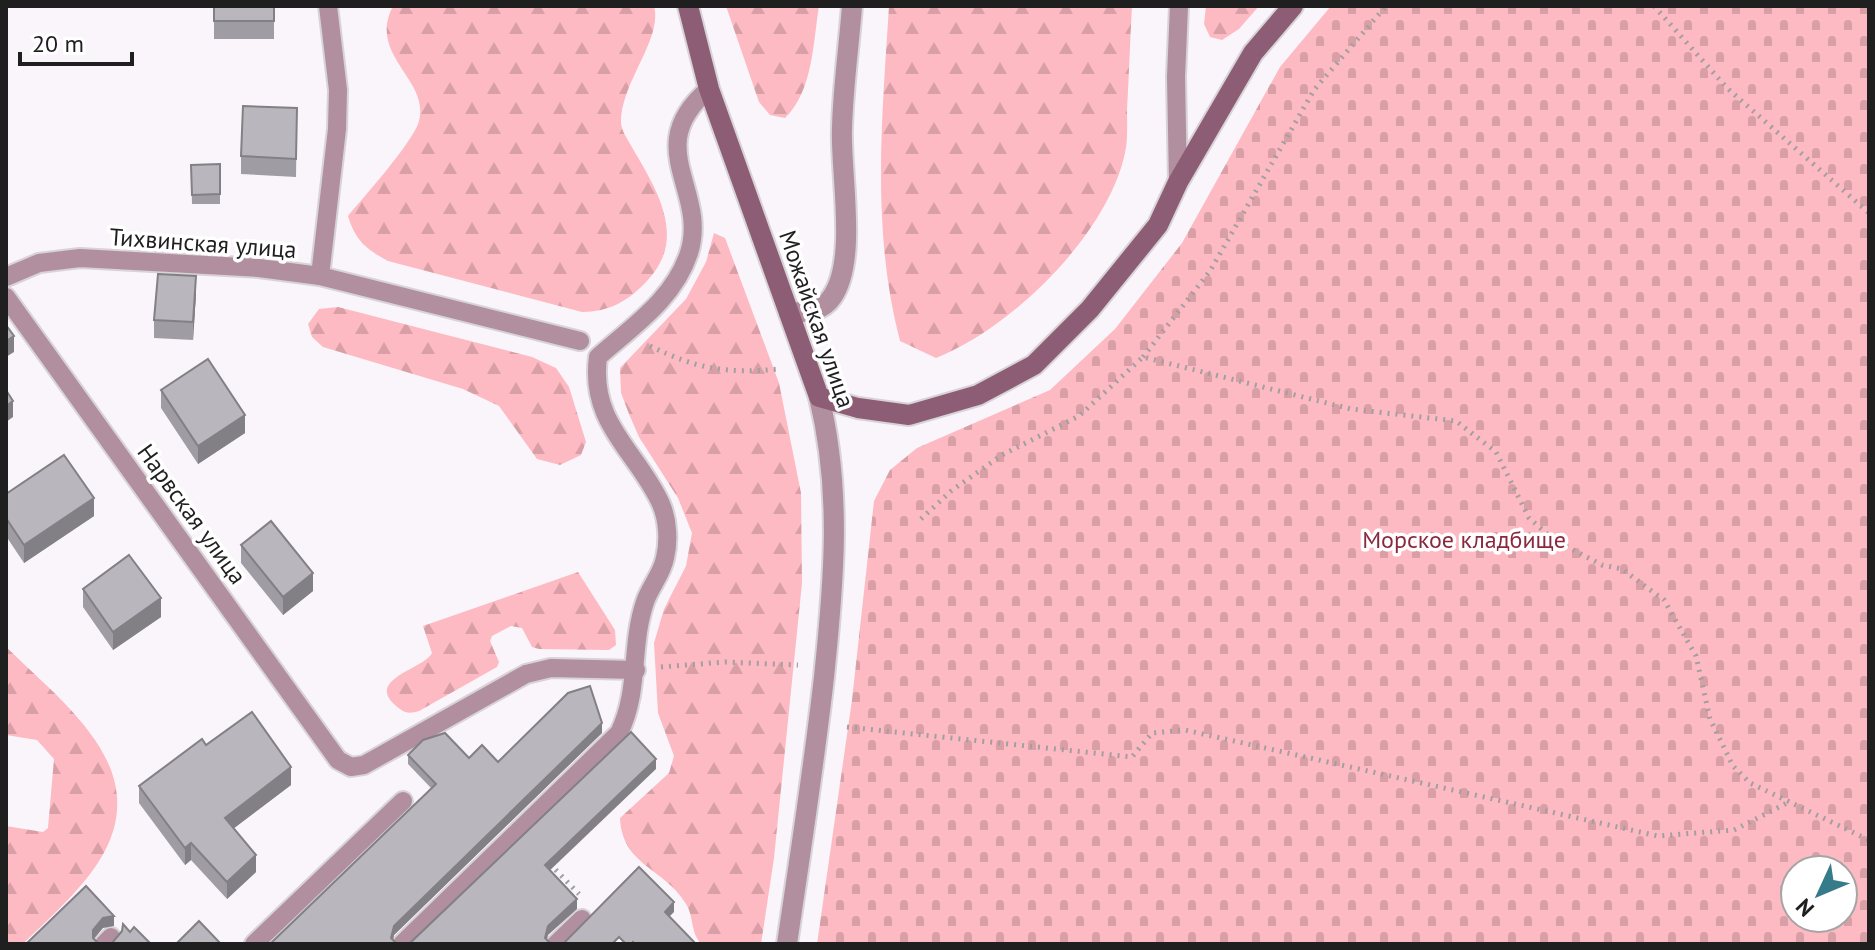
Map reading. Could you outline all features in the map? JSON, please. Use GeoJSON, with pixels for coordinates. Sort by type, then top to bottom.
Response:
{"type":"FeatureCollection","features":[{"type":"Feature","properties":{"kind":"main road","name":"Можайская улица"},"geometry":{"type":"LineString","coordinates":[[688,6],[709,89],[819,397]]}},
{"type":"Feature","properties":{"kind":"main road"},"geometry":{"type":"LineString","coordinates":[[819,397],[858,408],[909,415],[978,395],[1034,365],[1090,309],[1158,225],[1178,182],[1253,53],[1293,6]]}},
{"type":"Feature","properties":{"kind":"street"},"geometry":{"type":"LineString","coordinates":[[789,313],[823,307],[833,296],[842,273],[845,238],[842,129],[852,6]]}},
{"type":"Feature","properties":{"kind":"street","name":"Можайская улица"},"geometry":{"type":"LineString","coordinates":[[787,944],[819,724],[834,584],[834,480],[830,442],[819,397]]}},
{"type":"Feature","properties":{"kind":"lane"},"geometry":{"type":"LineString","coordinates":[[1178,182],[1176,77],[1179,6]]}},
{"type":"Feature","properties":{"kind":"lane","name":"Тихвинская улица"},"geometry":{"type":"LineString","coordinates":[[6,277],[39,263],[80,258],[259,268],[320,276],[337,129],[333,8]]}},
{"type":"Feature","properties":{"kind":"lane"},"geometry":{"type":"LineString","coordinates":[[402,944],[619,733],[630,710],[636,670],[636,640],[645,602],[665,560],[668,531],[661,504],[612,431],[601,402],[598,357],[671,290],[689,253],[692,235],[677,133],[690,105],[709,89]]}},
{"type":"Feature","properties":{"kind":"lane"},"geometry":{"type":"LineString","coordinates":[[320,276],[580,341]]}},
{"type":"Feature","properties":{"kind":"lane","name":"Нарвская улица"},"geometry":{"type":"LineString","coordinates":[[6,297],[338,760],[351,767],[364,765],[526,674],[551,668],[636,670]]}},
{"type":"Feature","properties":{"kind":"lane"},"geometry":{"type":"LineString","coordinates":[[254,944],[403,801]]}},
{"type":"Feature","properties":{"kind":"lane"},"geometry":{"type":"LineString","coordinates":[[556,944],[582,919]]}},
{"type":"Feature","properties":{"kind":"path"},"geometry":{"type":"LineString","coordinates":[[921,519],[951,491],[1002,455],[1079,416],[1143,357],[1210,271],[1314,90],[1386,6]]}},
{"type":"Feature","properties":{"kind":"path"},"geometry":{"type":"LineString","coordinates":[[1654,6],[1727,88],[1869,213]]}},
{"type":"Feature","properties":{"kind":"path"},"geometry":{"type":"LineString","coordinates":[[624,335],[676,358],[728,373],[778,369],[808,362]]}},
{"type":"Feature","properties":{"kind":"path"},"geometry":{"type":"LineString","coordinates":[[1143,357],[1351,409],[1456,421],[1496,452],[1529,518],[1554,540],[1602,565],[1622,569],[1664,600],[1696,656],[1710,719],[1733,766],[1750,783],[1869,840]]}},
{"type":"Feature","properties":{"kind":"path"},"geometry":{"type":"LineString","coordinates":[[636,670],[725,662],[825,666]]}},
{"type":"Feature","properties":{"kind":"path"},"geometry":{"type":"LineString","coordinates":[[819,724],[1132,757],[1152,733],[1185,730],[1658,836],[1734,830],[1787,803]]}},
{"type":"Feature","properties":{"kind":"path"},"geometry":{"type":"LineString","coordinates":[[518,831],[581,896],[585,911],[582,919]]}},
{"type":"Feature","properties":{"kind":"green space"},"geometry":{"type":"Polygon","coordinates":[[[393,6],[654,6],[653,32],[627,92],[621,122],[659,199],[667,232],[659,266],[632,295],[609,308],[582,312],[388,261],[362,243],[348,216],[399,155],[419,121],[420,106],[416,92],[388,39],[387,24],[393,6]]]}},
{"type":"Feature","properties":{"kind":"green space"},"geometry":{"type":"Polygon","coordinates":[[[726,6],[819,6],[806,80],[794,107],[785,118],[770,115],[759,102],[726,6]]]}},
{"type":"Feature","properties":{"kind":"green space"},"geometry":{"type":"Polygon","coordinates":[[[889,6],[1132,6],[1126,148],[1115,184],[1099,215],[1078,246],[1024,302],[995,325],[936,358],[900,341],[885,258],[881,174],[889,6]]]}},
{"type":"Feature","properties":{"kind":"green space"},"geometry":{"type":"Polygon","coordinates":[[[1206,6],[1259,6],[1239,29],[1222,40],[1210,37],[1204,24],[1206,6]]]}},
{"type":"Feature","properties":{"kind":"green space","name":"Морское кладбище"},"geometry":{"type":"Polygon","coordinates":[[[1331,6],[1869,6],[1869,944],[817,944],[852,700],[874,501],[890,470],[917,448],[1050,390],[1115,329],[1182,243],[1280,67],[1331,6]]]}},
{"type":"Feature","properties":{"kind":"green space"},"geometry":{"type":"Polygon","coordinates":[[[714,233],[725,238],[779,383],[801,493],[802,583],[774,858],[761,944],[701,944],[686,904],[628,847],[620,818],[669,773],[674,756],[658,713],[654,643],[664,609],[686,566],[692,533],[678,498],[639,437],[621,393],[620,368],[686,299],[706,262],[714,233]]]}},
{"type":"Feature","properties":{"kind":"green space"},"geometry":{"type":"Polygon","coordinates":[[[338,307],[532,357],[556,368],[569,387],[586,442],[581,455],[560,465],[537,459],[499,406],[463,389],[323,347],[312,337],[308,324],[319,309],[338,307]]]}},
{"type":"Feature","properties":{"kind":"green space"},"geometry":{"type":"Polygon","coordinates":[[[578,572],[615,630],[616,645],[609,650],[539,649],[532,647],[522,628],[511,626],[492,636],[490,641],[499,662],[497,667],[419,711],[405,712],[390,699],[387,690],[390,683],[432,653],[423,626],[578,572]]]}},
{"type":"Feature","properties":{"kind":"green space"},"geometry":{"type":"Polygon","coordinates":[[[6,647],[82,723],[101,750],[114,779],[117,809],[109,842],[87,878],[23,944],[6,944],[6,826],[43,832],[48,828],[54,759],[37,740],[6,735],[6,647]]]}},
{"type":"Feature","properties":{"kind":"building"},"geometry":{"type":"Polygon","coordinates":[[[214,6],[274,6],[274,21],[214,21],[214,6]]]}},
{"type":"Feature","properties":{"kind":"building"},"geometry":{"type":"Polygon","coordinates":[[[243,106],[297,108],[296,159],[241,156],[243,106]]]}},
{"type":"Feature","properties":{"kind":"building"},"geometry":{"type":"Polygon","coordinates":[[[220,164],[220,194],[192,195],[191,165],[220,164]]]}},
{"type":"Feature","properties":{"kind":"building"},"geometry":{"type":"Polygon","coordinates":[[[158,274],[196,276],[193,322],[154,320],[158,274]]]}},
{"type":"Feature","properties":{"kind":"building"},"geometry":{"type":"Polygon","coordinates":[[[6,325],[14,336],[6,341],[6,325]]]}},
{"type":"Feature","properties":{"kind":"building"},"geometry":{"type":"Polygon","coordinates":[[[208,359],[245,415],[198,446],[161,390],[208,359]]]}},
{"type":"Feature","properties":{"kind":"building"},"geometry":{"type":"Polygon","coordinates":[[[6,390],[13,401],[6,406],[6,390]]]}},
{"type":"Feature","properties":{"kind":"building"},"geometry":{"type":"Polygon","coordinates":[[[64,455],[94,498],[24,545],[6,518],[6,494],[64,455]]]}},
{"type":"Feature","properties":{"kind":"building"},"geometry":{"type":"Polygon","coordinates":[[[271,521],[313,573],[283,597],[241,545],[271,521]]]}},
{"type":"Feature","properties":{"kind":"building"},"geometry":{"type":"Polygon","coordinates":[[[129,555],[161,598],[113,632],[83,589],[129,555]]]}},
{"type":"Feature","properties":{"kind":"building"},"geometry":{"type":"Polygon","coordinates":[[[590,686],[602,723],[394,926],[391,938],[397,944],[270,944],[436,784],[408,755],[423,740],[445,733],[469,758],[482,745],[498,762],[568,693],[590,686]]]}},
{"type":"Feature","properties":{"kind":"building"},"geometry":{"type":"Polygon","coordinates":[[[252,712],[291,767],[225,818],[256,855],[227,882],[191,843],[185,848],[139,786],[202,739],[206,745],[252,712]]]}},
{"type":"Feature","properties":{"kind":"building"},"geometry":{"type":"Polygon","coordinates":[[[631,732],[656,759],[545,865],[577,899],[548,926],[545,938],[551,944],[407,944],[410,943],[631,732]]]}},
{"type":"Feature","properties":{"kind":"building"},"geometry":{"type":"Polygon","coordinates":[[[639,867],[674,902],[665,912],[696,944],[626,944],[619,937],[612,944],[561,944],[564,943],[639,867]]]}},
{"type":"Feature","properties":{"kind":"building"},"geometry":{"type":"Polygon","coordinates":[[[86,886],[114,916],[103,918],[93,930],[93,938],[99,944],[26,944],[86,886]]]}},
{"type":"Feature","properties":{"kind":"building"},"geometry":{"type":"Polygon","coordinates":[[[199,921],[221,944],[176,944],[199,921]]]}},
{"type":"Feature","properties":{"kind":"building"},"geometry":{"type":"Polygon","coordinates":[[[123,924],[130,932],[134,927],[151,944],[107,944],[112,943],[122,931],[123,924]]]}}]}
